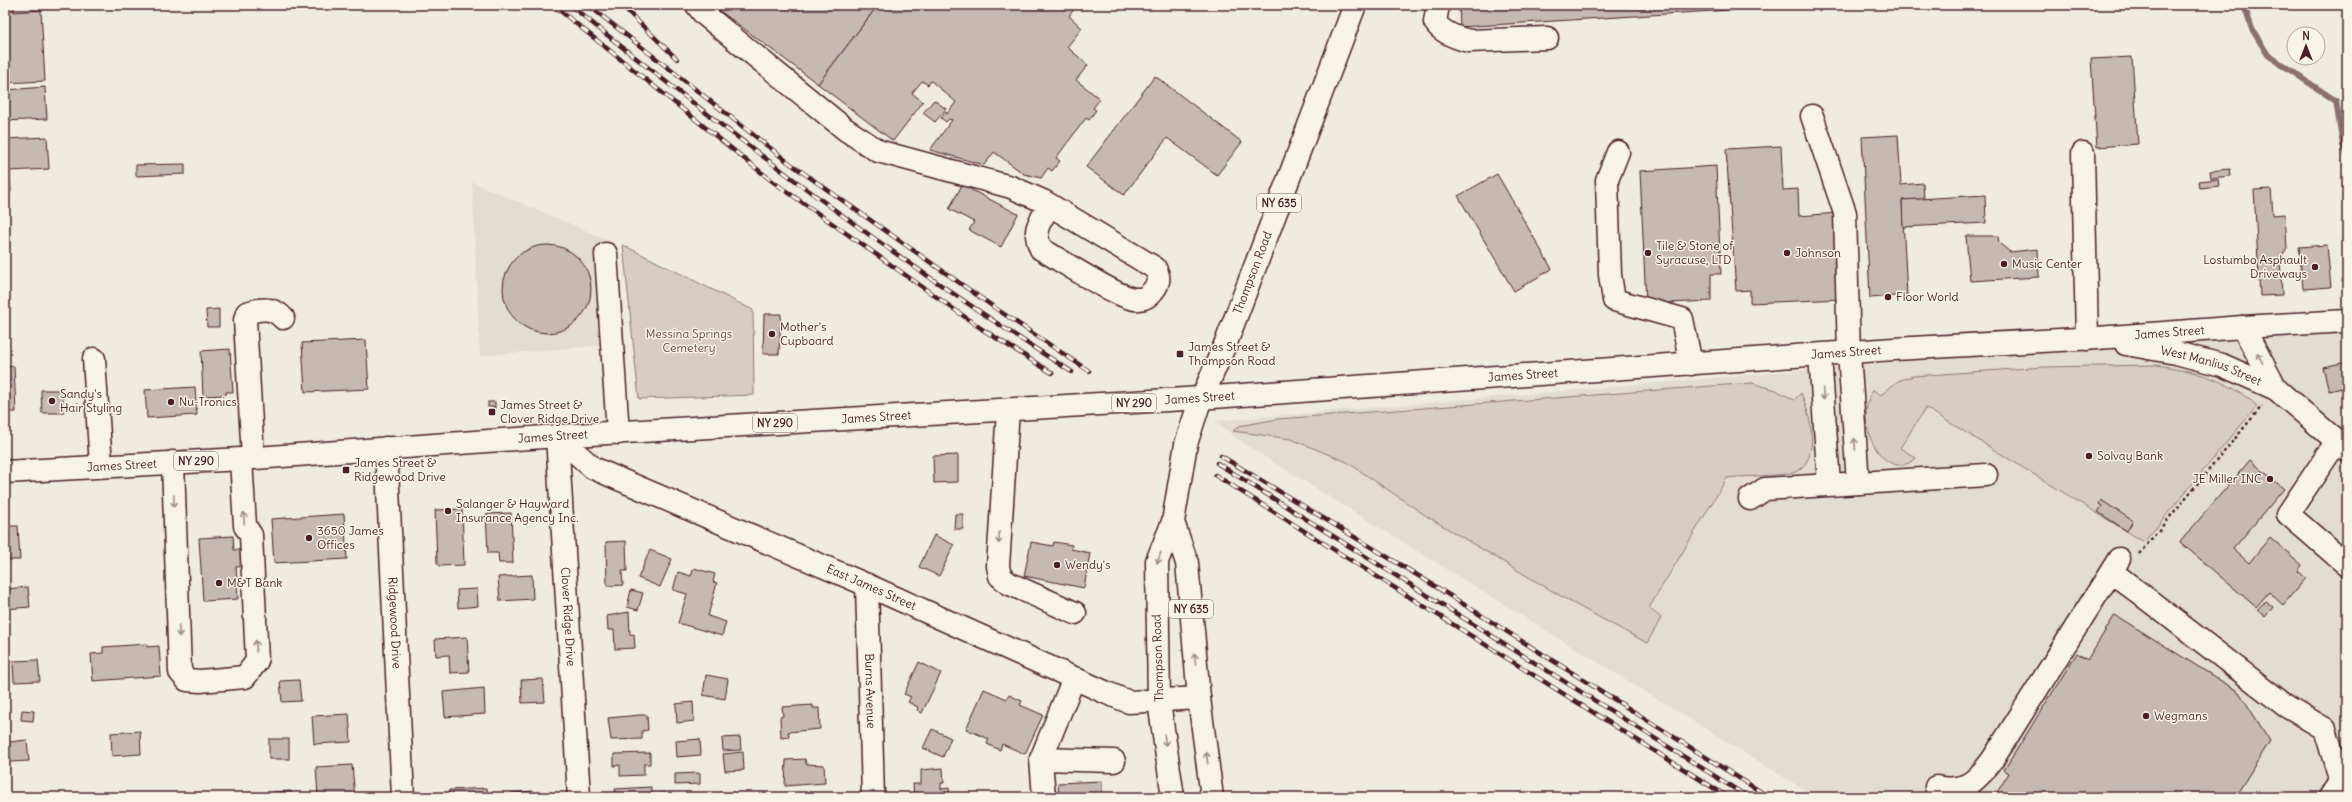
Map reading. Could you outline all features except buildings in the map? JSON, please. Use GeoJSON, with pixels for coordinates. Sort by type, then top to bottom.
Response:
{"type":"FeatureCollection","features":[{"type":"Feature","properties":{"kind":"main road"},"geometry":{"type":"LineString","coordinates":[[697,5],[704,14],[845,129],[878,151],[1011,187],[1050,205],[1155,268],[1159,276],[1158,283],[1150,295],[1144,298],[1126,298],[1040,249],[1035,237],[1037,227],[1050,205]]}},
{"type":"Feature","properties":{"kind":"main road","name":"Thompson Road"},"geometry":{"type":"LineString","coordinates":[[1173,797],[1159,702],[1157,561],[1174,522],[1186,444],[1202,398],[1227,340],[1356,5]]}},
{"type":"Feature","properties":{"kind":"main road"},"geometry":{"type":"LineString","coordinates":[[1438,5],[1435,22],[1439,28],[1465,40],[1547,38]]}},
{"type":"Feature","properties":{"kind":"main road"},"geometry":{"type":"LineString","coordinates":[[1812,116],[1845,213],[1850,353],[1858,483]]}},
{"type":"Feature","properties":{"kind":"main road"},"geometry":{"type":"LineString","coordinates":[[1618,152],[1607,180],[1614,300],[1682,319],[1691,364]]}},
{"type":"Feature","properties":{"kind":"main road"},"geometry":{"type":"LineString","coordinates":[[2083,153],[2092,339]]}},
{"type":"Feature","properties":{"kind":"main road"},"geometry":{"type":"LineString","coordinates":[[606,254],[618,433]]}},
{"type":"Feature","properties":{"kind":"main road"},"geometry":{"type":"LineString","coordinates":[[173,462],[180,672],[187,680],[200,681],[245,677],[256,661],[251,535],[244,526],[247,458],[245,320],[247,313],[256,310],[272,310],[283,318]]}},
{"type":"Feature","properties":{"kind":"main road","name":"James Street"},"geometry":{"type":"LineString","coordinates":[[5,472],[247,458],[557,436],[1202,398],[1850,353],[2092,339],[2243,327],[2347,321]]}},
{"type":"Feature","properties":{"kind":"main road","name":"West Manlius Street"},"geometry":{"type":"LineString","coordinates":[[2243,327],[2276,389]]}},
{"type":"Feature","properties":{"kind":"main road","name":"West Manlius Street"},"geometry":{"type":"LineString","coordinates":[[2092,339],[2176,353],[2222,365],[2276,389],[2342,445]]}},
{"type":"Feature","properties":{"kind":"main road"},"geometry":{"type":"LineString","coordinates":[[1820,356],[1829,484]]}},
{"type":"Feature","properties":{"kind":"main road"},"geometry":{"type":"LineString","coordinates":[[94,359],[101,466]]}},
{"type":"Feature","properties":{"kind":"main road"},"geometry":{"type":"LineString","coordinates":[[1008,410],[1001,499],[998,566],[1000,576],[1008,583],[1075,613]]}},
{"type":"Feature","properties":{"kind":"main road","name":"East James Street"},"geometry":{"type":"LineString","coordinates":[[557,436],[593,468],[867,585],[1129,702],[1159,702],[1199,698]]}},
{"type":"Feature","properties":{"kind":"main road","name":"Clover Ridge Drive"},"geometry":{"type":"LineString","coordinates":[[557,436],[579,797]]}},
{"type":"Feature","properties":{"kind":"main road"},"geometry":{"type":"LineString","coordinates":[[2342,445],[2288,514],[2347,565]]}},
{"type":"Feature","properties":{"kind":"main road","name":"Ridgewood Drive"},"geometry":{"type":"LineString","coordinates":[[386,448],[403,797]]}},
{"type":"Feature","properties":{"kind":"main road"},"geometry":{"type":"LineString","coordinates":[[1750,498],[1765,489],[1986,475]]}},
{"type":"Feature","properties":{"kind":"main road","name":"Thompson Road"},"geometry":{"type":"LineString","coordinates":[[1174,522],[1187,563],[1199,698],[1212,797]]}},
{"type":"Feature","properties":{"kind":"main road"},"geometry":{"type":"LineString","coordinates":[[1936,787],[1956,788],[1966,786],[1979,778],[1993,759],[2116,565],[2286,706],[2325,729],[2341,782],[2331,797]]}},
{"type":"Feature","properties":{"kind":"main road","name":"Burns Avenue"},"geometry":{"type":"LineString","coordinates":[[867,585],[873,797]]}},
{"type":"Feature","properties":{"kind":"main road"},"geometry":{"type":"LineString","coordinates":[[1044,797],[1041,759],[1074,678]]}},
{"type":"Feature","properties":{"kind":"main road"},"geometry":{"type":"LineString","coordinates":[[1041,759],[1114,761]]}},
{"type":"Feature","properties":{"kind":"path"},"geometry":{"type":"LineString","coordinates":[[2116,565],[2139,555],[2276,389]]}},
{"type":"Feature","properties":{"kind":"path"},"geometry":{"type":"LineString","coordinates":[[494,407],[494,415]]}},
{"type":"Feature","properties":{"kind":"shaded area"},"geometry":{"type":"Polygon","coordinates":[[[472,182],[615,243],[619,344],[480,356],[472,182]]]}},
{"type":"Feature","properties":{"kind":"shaded area"},"geometry":{"type":"Polygon","coordinates":[[[2347,323],[2347,797],[1816,797],[1247,446],[1215,421],[2347,323]]]}},
{"type":"Feature","properties":{"kind":"green space","name":"Messina Springs Cemetery"},"geometry":{"type":"Polygon","coordinates":[[[623,245],[753,310],[754,395],[639,399],[623,245]]]}},
{"type":"Feature","properties":{"kind":"green space"},"geometry":{"type":"Polygon","coordinates":[[[2156,365],[2197,373],[2223,383],[2235,389],[2257,406],[2144,542],[1926,408],[1900,448],[1916,458],[1905,465],[1894,464],[1883,458],[1875,447],[1869,434],[1866,419],[1867,404],[1873,390],[1881,395],[1898,381],[1913,376],[2044,367],[2156,365]]]}},
{"type":"Feature","properties":{"kind":"green space"},"geometry":{"type":"Polygon","coordinates":[[[1752,383],[1776,390],[1794,400],[1801,393],[1808,412],[1812,436],[1809,457],[1803,466],[1795,472],[1727,478],[1649,608],[1661,618],[1647,643],[1569,601],[1428,517],[1347,462],[1291,439],[1233,431],[1239,426],[1278,419],[1752,383]]]}},
{"type":"Feature","properties":{"kind":"waterway"},"geometry":{"type":"LineString","coordinates":[[2244,5],[2252,29],[2268,55],[2336,101],[2343,145],[2347,155]]}},
{"type":"Feature","properties":{"kind":"railway"},"geometry":{"type":"LineString","coordinates":[[553,5],[772,181],[982,329],[1052,373]]}},
{"type":"Feature","properties":{"kind":"railway"},"geometry":{"type":"LineString","coordinates":[[570,5],[692,102],[816,196],[942,286],[1072,372]]}},
{"type":"Feature","properties":{"kind":"railway"},"geometry":{"type":"LineString","coordinates":[[588,5],[788,162],[998,310],[1089,371]]}},
{"type":"Feature","properties":{"kind":"railway"},"geometry":{"type":"LineString","coordinates":[[621,5],[677,59]]}},
{"type":"Feature","properties":{"kind":"railway"},"geometry":{"type":"LineString","coordinates":[[1221,456],[1422,578],[1769,797]]}},
{"type":"Feature","properties":{"kind":"railway"},"geometry":{"type":"LineString","coordinates":[[1217,463],[1748,797]]}},
{"type":"Feature","properties":{"kind":"railway"},"geometry":{"type":"LineString","coordinates":[[1215,475],[1728,797]]}},
{"type":"Feature","properties":{"kind":"place","name":"Tile & Stone of Syracuse, LTD"},"geometry":{"type":"Point","coordinates":[1648,253]}},
{"type":"Feature","properties":{"kind":"place","name":"Johnson"},"geometry":{"type":"Point","coordinates":[1787,253]}},
{"type":"Feature","properties":{"kind":"place","name":"Music Center"},"geometry":{"type":"Point","coordinates":[2004,264]}},
{"type":"Feature","properties":{"kind":"place","name":"Lostumbo Asphault Driveways"},"geometry":{"type":"Point","coordinates":[2315,267]}},
{"type":"Feature","properties":{"kind":"place","name":"Floor World"},"geometry":{"type":"Point","coordinates":[1888,297]}},
{"type":"Feature","properties":{"kind":"place","name":"Mother's Cupboard"},"geometry":{"type":"Point","coordinates":[772,334]}},
{"type":"Feature","properties":{"kind":"place","name":"James Street & Thompson Road"},"geometry":{"type":"Point","coordinates":[1180,354]}},
{"type":"Feature","properties":{"kind":"place","name":"Sandy's Hair Styling"},"geometry":{"type":"Point","coordinates":[52,401]}},
{"type":"Feature","properties":{"kind":"place","name":"Nu-Tronics"},"geometry":{"type":"Point","coordinates":[171,402]}},
{"type":"Feature","properties":{"kind":"place","name":"James Street & Clover Ridge Drive"},"geometry":{"type":"Point","coordinates":[492,412]}},
{"type":"Feature","properties":{"kind":"place","name":"Solvay Bank"},"geometry":{"type":"Point","coordinates":[2089,456]}},
{"type":"Feature","properties":{"kind":"place","name":"James Street & Ridgewood Drive"},"geometry":{"type":"Point","coordinates":[346,470]}},
{"type":"Feature","properties":{"kind":"place","name":"JE Miller INC"},"geometry":{"type":"Point","coordinates":[2270,479]}},
{"type":"Feature","properties":{"kind":"place","name":"Salanger & Hayward Insurance Agency Inc."},"geometry":{"type":"Point","coordinates":[448,511]}},
{"type":"Feature","properties":{"kind":"place","name":"3650 James Offices"},"geometry":{"type":"Point","coordinates":[309,538]}},
{"type":"Feature","properties":{"kind":"place","name":"Wendy's"},"geometry":{"type":"Point","coordinates":[1057,565]}},
{"type":"Feature","properties":{"kind":"place","name":"M&T Bank"},"geometry":{"type":"Point","coordinates":[219,583]}},
{"type":"Feature","properties":{"kind":"place","name":"Wegmans"},"geometry":{"type":"Point","coordinates":[2146,716]}}]}
